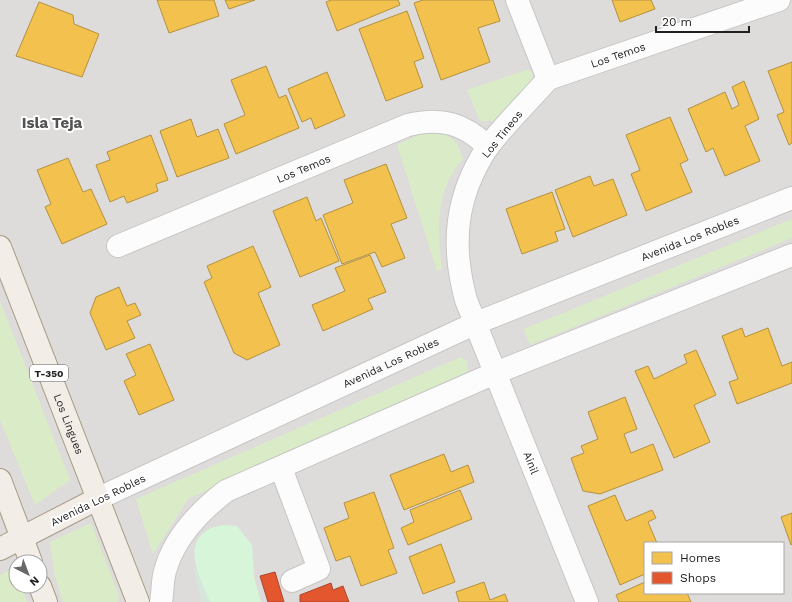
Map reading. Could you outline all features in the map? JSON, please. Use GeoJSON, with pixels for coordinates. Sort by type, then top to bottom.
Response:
{"type":"FeatureCollection","features":[{"type":"Feature","properties":{"kind":"main road","name":"Los Lingues"},"geometry":{"type":"LineString","coordinates":[[0,247],[138,602]]}},
{"type":"Feature","properties":{"kind":"main road"},"geometry":{"type":"LineString","coordinates":[[0,480],[28,554]]}},
{"type":"Feature","properties":{"kind":"main road","name":"Avenida Los Robles"},"geometry":{"type":"LineString","coordinates":[[0,549],[97,499]]}},
{"type":"Feature","properties":{"kind":"street"},"geometry":{"type":"LineString","coordinates":[[517,0],[548,79]]}},
{"type":"Feature","properties":{"kind":"street","name":"Los Temos"},"geometry":{"type":"LineString","coordinates":[[548,79],[779,0]]}},
{"type":"Feature","properties":{"kind":"street","name":"Los Tineos"},"geometry":{"type":"LineString","coordinates":[[476,324],[466,300],[459,276],[456,250],[457,225],[463,198],[474,172],[488,147],[548,79]]}},
{"type":"Feature","properties":{"kind":"street","name":"Los Temos"},"geometry":{"type":"LineString","coordinates":[[118,246],[408,125],[424,121],[439,121],[453,124],[478,138],[488,147]]}},
{"type":"Feature","properties":{"kind":"street","name":"Avenida Los Robles"},"geometry":{"type":"LineString","coordinates":[[97,499],[476,324],[792,198]]}},
{"type":"Feature","properties":{"kind":"street"},"geometry":{"type":"LineString","coordinates":[[161,602],[165,572],[170,556],[181,537],[209,504],[226,491],[496,373],[792,255]]}},
{"type":"Feature","properties":{"kind":"street","name":"Ainil"},"geometry":{"type":"LineString","coordinates":[[476,324],[587,602]]}},
{"type":"Feature","properties":{"kind":"street"},"geometry":{"type":"LineString","coordinates":[[280,468],[319,569],[292,581]]}},
{"type":"Feature","properties":{"kind":"shaded area"},"geometry":{"type":"Polygon","coordinates":[[[0,0],[792,0],[792,602],[0,602],[0,0]]]}},
{"type":"Feature","properties":{"kind":"shaded area"},"geometry":{"type":"Polygon","coordinates":[[[207,558],[235,602],[201,602],[194,570],[207,558]]]}},
{"type":"Feature","properties":{"kind":"green space"},"geometry":{"type":"Polygon","coordinates":[[[526,70],[533,71],[531,86],[499,121],[480,121],[467,90],[526,70]]]}},
{"type":"Feature","properties":{"kind":"green space"},"geometry":{"type":"Polygon","coordinates":[[[441,131],[457,143],[463,159],[447,183],[443,197],[439,225],[442,269],[437,271],[397,145],[423,133],[441,131]]]}},
{"type":"Feature","properties":{"kind":"green space"},"geometry":{"type":"Polygon","coordinates":[[[792,219],[792,238],[530,345],[524,329],[792,219]]]}},
{"type":"Feature","properties":{"kind":"green space"},"geometry":{"type":"Polygon","coordinates":[[[0,301],[70,480],[35,505],[0,420],[0,301]]]}},
{"type":"Feature","properties":{"kind":"green space"},"geometry":{"type":"Polygon","coordinates":[[[461,357],[468,362],[467,372],[188,499],[153,554],[136,499],[461,357]]]}},
{"type":"Feature","properties":{"kind":"green space"},"geometry":{"type":"Polygon","coordinates":[[[91,523],[119,596],[118,602],[63,602],[55,576],[50,542],[91,523]]]}},
{"type":"Feature","properties":{"kind":"green space"},"geometry":{"type":"Polygon","coordinates":[[[225,525],[237,526],[252,545],[254,577],[261,602],[210,602],[196,564],[194,554],[195,545],[199,537],[207,530],[213,527],[225,525]]]}},
{"type":"Feature","properties":{"kind":"green space"},"geometry":{"type":"Polygon","coordinates":[[[8,571],[8,594],[24,594],[27,602],[0,602],[0,575],[8,571]]]}},
{"type":"Feature","properties":{"kind":"building: Homes"},"geometry":{"type":"Polygon","coordinates":[[[157,0],[214,0],[219,16],[169,33],[157,0]]]}},
{"type":"Feature","properties":{"kind":"building: Homes"},"geometry":{"type":"Polygon","coordinates":[[[225,0],[255,0],[229,9],[225,0]]]}},
{"type":"Feature","properties":{"kind":"building: Homes"},"geometry":{"type":"Polygon","coordinates":[[[331,0],[398,0],[400,5],[337,31],[326,2],[331,0]]]}},
{"type":"Feature","properties":{"kind":"building: Homes"},"geometry":{"type":"Polygon","coordinates":[[[423,0],[493,0],[500,21],[478,28],[490,62],[441,80],[414,3],[423,0]]]}},
{"type":"Feature","properties":{"kind":"building: Homes"},"geometry":{"type":"Polygon","coordinates":[[[612,0],[651,0],[655,9],[620,22],[612,0]]]}},
{"type":"Feature","properties":{"kind":"building: Homes"},"geometry":{"type":"Polygon","coordinates":[[[39,2],[73,15],[74,24],[99,34],[82,77],[16,56],[39,2]]]}},
{"type":"Feature","properties":{"kind":"building: Homes"},"geometry":{"type":"Polygon","coordinates":[[[407,11],[424,58],[414,62],[423,87],[386,101],[359,29],[407,11]]]}},
{"type":"Feature","properties":{"kind":"building: Homes"},"geometry":{"type":"Polygon","coordinates":[[[792,62],[792,143],[789,145],[777,115],[784,112],[768,71],[792,62]]]}},
{"type":"Feature","properties":{"kind":"building: Homes"},"geometry":{"type":"Polygon","coordinates":[[[266,66],[279,98],[286,95],[299,128],[236,154],[224,124],[245,115],[231,80],[266,66]]]}},
{"type":"Feature","properties":{"kind":"building: Homes"},"geometry":{"type":"Polygon","coordinates":[[[327,72],[345,116],[315,129],[311,118],[302,122],[288,89],[327,72]]]}},
{"type":"Feature","properties":{"kind":"building: Homes"},"geometry":{"type":"Polygon","coordinates":[[[744,81],[759,119],[745,126],[760,161],[725,176],[713,148],[706,152],[688,109],[725,92],[732,109],[739,105],[732,87],[744,81]]]}},
{"type":"Feature","properties":{"kind":"building: Homes"},"geometry":{"type":"Polygon","coordinates":[[[670,117],[688,160],[680,164],[692,192],[646,211],[631,174],[640,170],[626,135],[670,117]]]}},
{"type":"Feature","properties":{"kind":"building: Homes"},"geometry":{"type":"Polygon","coordinates":[[[191,119],[197,137],[218,129],[229,158],[177,177],[160,131],[191,119]]]}},
{"type":"Feature","properties":{"kind":"building: Homes"},"geometry":{"type":"Polygon","coordinates":[[[151,135],[168,180],[156,184],[158,191],[127,203],[124,196],[110,202],[96,165],[110,160],[107,152],[151,135]]]}},
{"type":"Feature","properties":{"kind":"building: Homes"},"geometry":{"type":"Polygon","coordinates":[[[68,158],[83,192],[91,189],[107,224],[62,244],[45,207],[51,204],[37,170],[68,158]]]}},
{"type":"Feature","properties":{"kind":"building: Homes"},"geometry":{"type":"Polygon","coordinates":[[[386,164],[407,218],[391,224],[405,258],[382,267],[375,252],[342,264],[323,215],[353,203],[344,180],[386,164]]]}},
{"type":"Feature","properties":{"kind":"building: Homes"},"geometry":{"type":"Polygon","coordinates":[[[590,176],[594,186],[613,179],[627,215],[573,237],[555,190],[590,176]]]}},
{"type":"Feature","properties":{"kind":"building: Homes"},"geometry":{"type":"Polygon","coordinates":[[[552,192],[565,229],[555,232],[558,241],[522,254],[506,209],[552,192]]]}},
{"type":"Feature","properties":{"kind":"building: Homes"},"geometry":{"type":"Polygon","coordinates":[[[307,197],[316,221],[321,218],[339,261],[300,277],[273,211],[307,197]]]}},
{"type":"Feature","properties":{"kind":"building: Homes"},"geometry":{"type":"Polygon","coordinates":[[[253,246],[271,287],[258,293],[280,345],[247,360],[234,353],[204,282],[212,278],[207,266],[253,246]]]}},
{"type":"Feature","properties":{"kind":"building: Homes"},"geometry":{"type":"Polygon","coordinates":[[[370,255],[386,292],[368,299],[373,309],[323,331],[312,305],[345,291],[335,268],[370,255]]]}},
{"type":"Feature","properties":{"kind":"building: Homes"},"geometry":{"type":"Polygon","coordinates":[[[119,287],[127,306],[135,303],[141,315],[127,321],[135,338],[106,350],[90,313],[96,297],[119,287]]]}},
{"type":"Feature","properties":{"kind":"building: Homes"},"geometry":{"type":"Polygon","coordinates":[[[742,328],[745,337],[768,328],[782,366],[792,362],[792,383],[737,404],[729,382],[738,379],[722,336],[742,328]]]}},
{"type":"Feature","properties":{"kind":"building: Homes"},"geometry":{"type":"Polygon","coordinates":[[[150,344],[174,400],[139,415],[124,381],[136,375],[126,354],[150,344]]]}},
{"type":"Feature","properties":{"kind":"building: Homes"},"geometry":{"type":"Polygon","coordinates":[[[696,350],[716,395],[694,405],[710,442],[674,458],[635,371],[648,366],[654,379],[687,363],[684,355],[696,350]]]}},
{"type":"Feature","properties":{"kind":"building: Homes"},"geometry":{"type":"Polygon","coordinates":[[[625,397],[637,429],[624,434],[631,453],[653,444],[663,470],[600,494],[583,491],[571,458],[584,453],[581,446],[598,439],[588,412],[625,397]]]}},
{"type":"Feature","properties":{"kind":"building: Homes"},"geometry":{"type":"Polygon","coordinates":[[[444,454],[451,472],[468,465],[474,482],[404,510],[390,475],[444,454]]]}},
{"type":"Feature","properties":{"kind":"building: Homes"},"geometry":{"type":"Polygon","coordinates":[[[460,490],[472,519],[408,545],[401,528],[414,522],[410,510],[460,490]]]}},
{"type":"Feature","properties":{"kind":"building: Homes"},"geometry":{"type":"Polygon","coordinates":[[[374,492],[394,548],[388,550],[397,573],[361,586],[350,556],[336,561],[324,528],[349,518],[344,503],[374,492]]]}},
{"type":"Feature","properties":{"kind":"building: Homes"},"geometry":{"type":"Polygon","coordinates":[[[615,495],[626,521],[652,510],[656,518],[648,522],[657,542],[644,542],[644,574],[620,585],[588,506],[615,495]]]}},
{"type":"Feature","properties":{"kind":"building: Homes"},"geometry":{"type":"Polygon","coordinates":[[[792,513],[792,544],[791,545],[781,517],[792,513]]]}},
{"type":"Feature","properties":{"kind":"building: Homes"},"geometry":{"type":"Polygon","coordinates":[[[441,544],[455,582],[423,594],[409,557],[441,544]]]}},
{"type":"Feature","properties":{"kind":"building: Homes"},"geometry":{"type":"Polygon","coordinates":[[[484,582],[490,600],[505,594],[508,602],[459,602],[456,592],[484,582]]]}},
{"type":"Feature","properties":{"kind":"building: Homes"},"geometry":{"type":"Polygon","coordinates":[[[644,582],[644,594],[687,594],[691,602],[619,602],[616,595],[644,582]]]}},
{"type":"Feature","properties":{"kind":"building: Shops"},"geometry":{"type":"Polygon","coordinates":[[[275,572],[284,602],[268,602],[260,576],[275,572]]]}},
{"type":"Feature","properties":{"kind":"building: Shops"},"geometry":{"type":"Polygon","coordinates":[[[331,583],[333,590],[343,586],[349,602],[300,602],[300,595],[331,583]]]}},
{"type":"Feature","properties":{"kind":"district","name":"Isla Teja"},"geometry":{"type":"Point","coordinates":[52,123]}}]}
